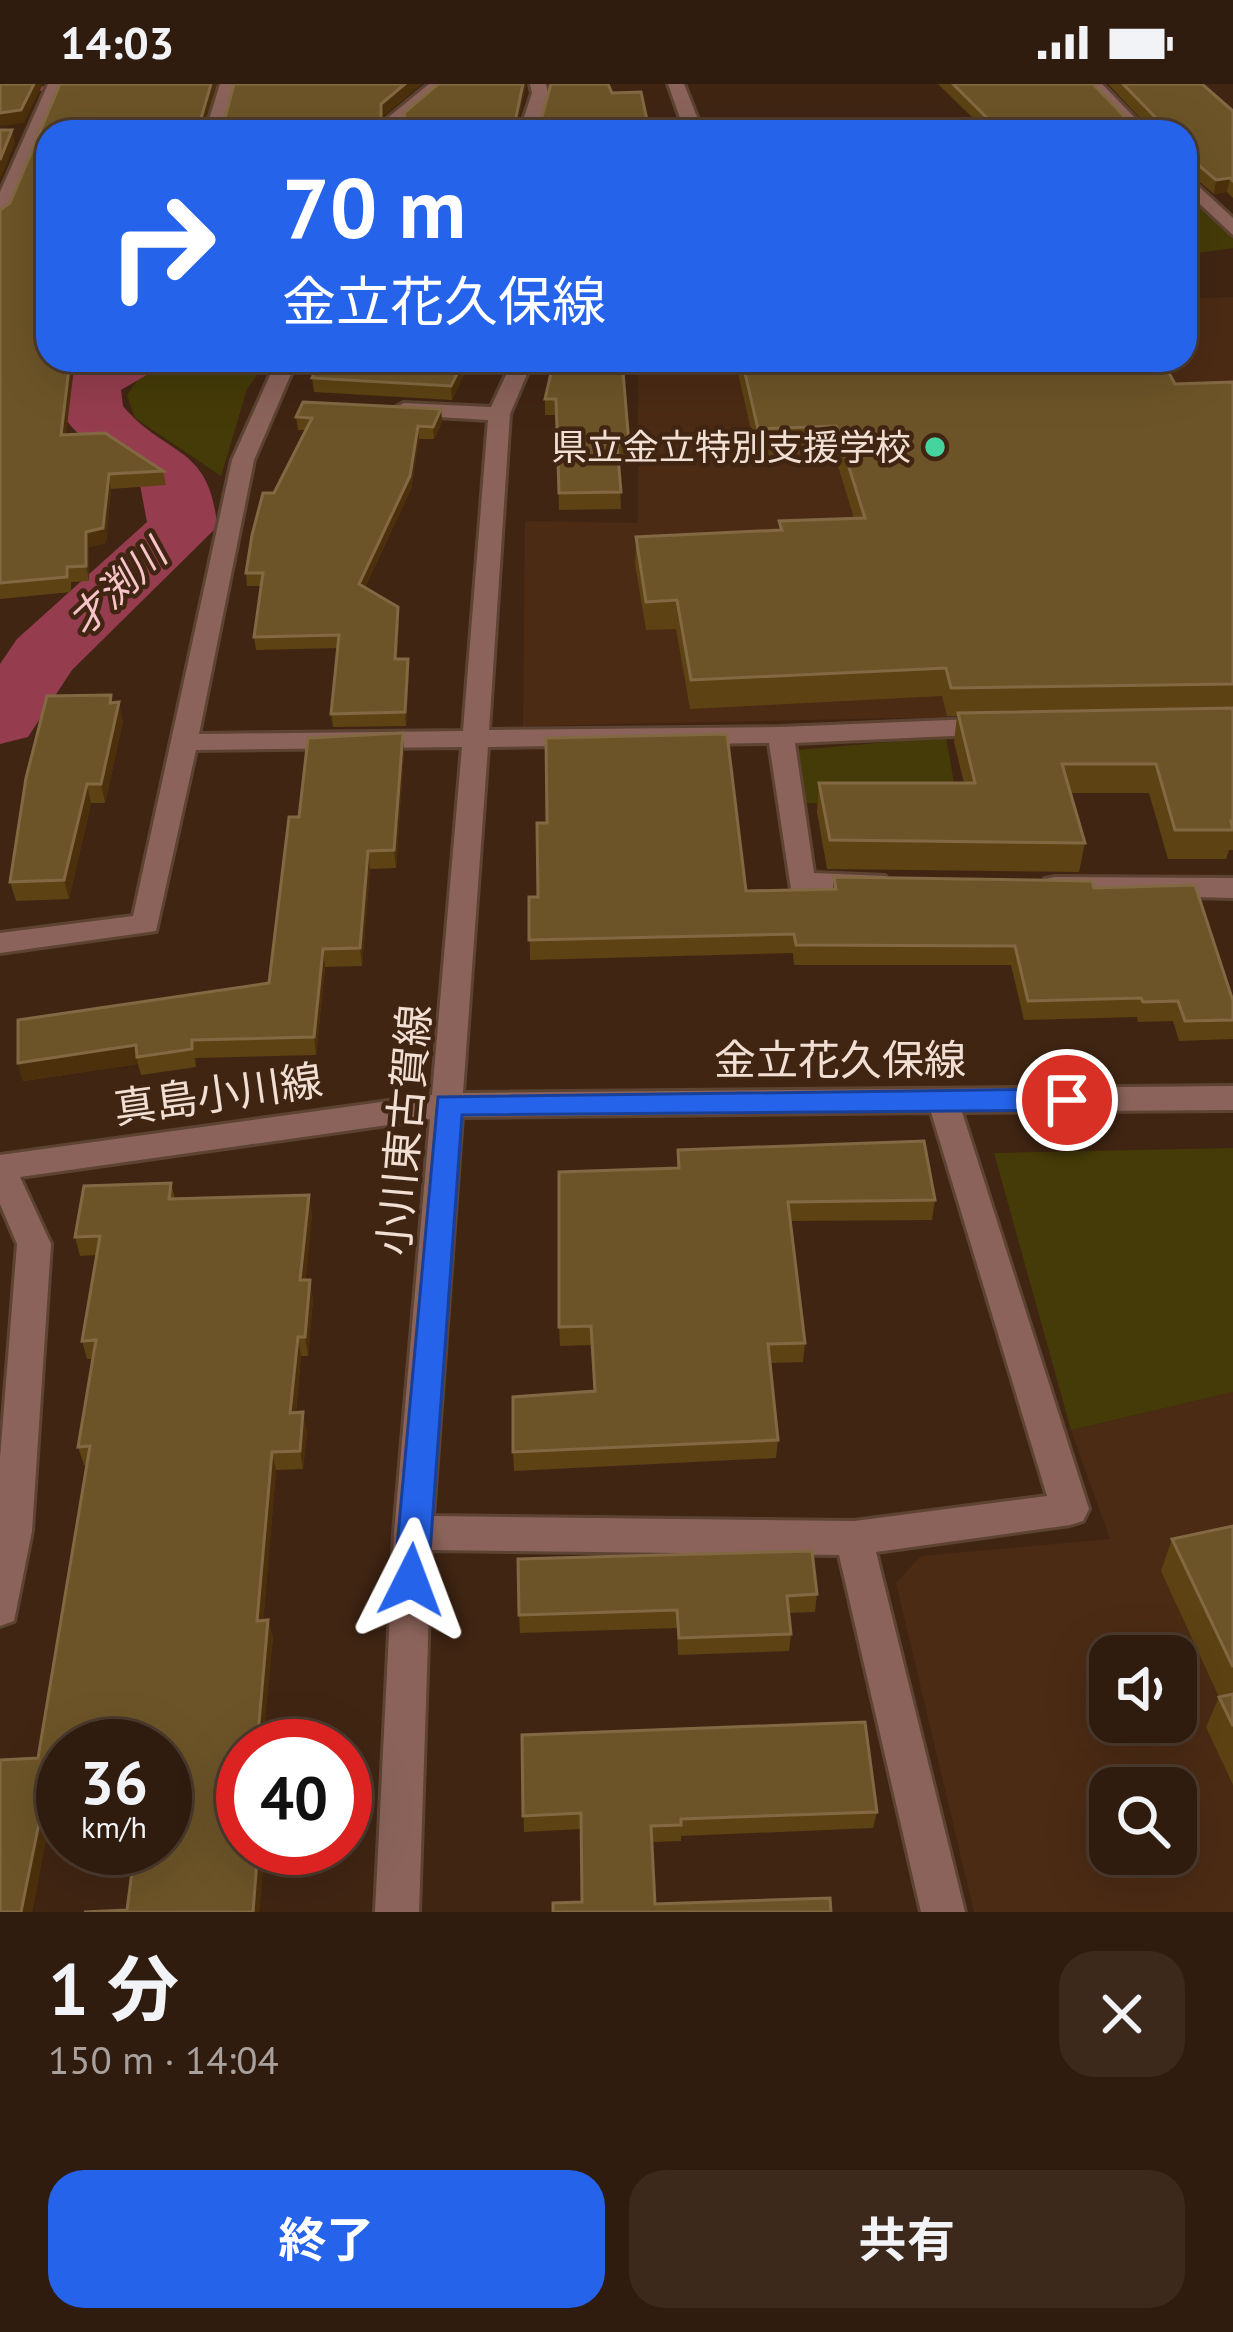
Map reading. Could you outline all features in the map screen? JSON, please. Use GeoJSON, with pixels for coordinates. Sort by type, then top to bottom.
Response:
{"type":"FeatureCollection","features":[{"type":"Feature","properties":{"kind":"street"},"geometry":{"type":"LineString","coordinates":[[218,120],[228,84]]}},
{"type":"Feature","properties":{"kind":"street"},"geometry":{"type":"LineString","coordinates":[[396,120],[439,84]]}},
{"type":"Feature","properties":{"kind":"street"},"geometry":{"type":"LineString","coordinates":[[532,120],[538,84]]}},
{"type":"Feature","properties":{"kind":"street"},"geometry":{"type":"LineString","coordinates":[[676,84],[690,120]]}},
{"type":"Feature","properties":{"kind":"street"},"geometry":{"type":"LineString","coordinates":[[1094,84],[1128,120]]}},
{"type":"Feature","properties":{"kind":"street"},"geometry":{"type":"LineString","coordinates":[[1,210],[25,132],[54,88]]}},
{"type":"Feature","properties":{"kind":"street"},"geometry":{"type":"LineString","coordinates":[[1197,192],[1233,229]]}},
{"type":"Feature","properties":{"kind":"street"},"geometry":{"type":"LineString","coordinates":[[0,943],[146,925],[243,460],[278,402],[284,372]]}},
{"type":"Feature","properties":{"kind":"street","name":"小川東古賀線"},"geometry":{"type":"LineString","coordinates":[[398,1912],[413,1533],[476,737],[488,518],[499,414],[518,372]]}},
{"type":"Feature","properties":{"kind":"street"},"geometry":{"type":"LineString","coordinates":[[383,407],[499,414]]}},
{"type":"Feature","properties":{"kind":"street"},"geometry":{"type":"LineString","coordinates":[[187,742],[781,735],[1030,724]]}},
{"type":"Feature","properties":{"kind":"street"},"geometry":{"type":"LineString","coordinates":[[781,735],[801,882],[896,883]]}},
{"type":"Feature","properties":{"kind":"street"},"geometry":{"type":"LineString","coordinates":[[1037,885],[1231,895]]}},
{"type":"Feature","properties":{"kind":"street","name":"金立花久保線"},"geometry":{"type":"LineString","coordinates":[[448,1105],[1233,1098]]}},
{"type":"Feature","properties":{"kind":"street"},"geometry":{"type":"LineString","coordinates":[[413,1533],[854,1538],[1070,1510],[943,1101]]}},
{"type":"Feature","properties":{"kind":"street","name":"真島小川線"},"geometry":{"type":"LineString","coordinates":[[0,1167],[448,1105]]}},
{"type":"Feature","properties":{"kind":"street"},"geometry":{"type":"LineString","coordinates":[[0,1167],[34,1244],[13,1531],[0,1608]]}},
{"type":"Feature","properties":{"kind":"street"},"geometry":{"type":"LineString","coordinates":[[854,1538],[943,1912]]}},
{"type":"Feature","properties":{"kind":"shaded area"},"geometry":{"type":"Polygon","coordinates":[[[1197,205],[1233,235],[1233,248],[1197,253],[1197,205]]]}},
{"type":"Feature","properties":{"kind":"shaded area","name":"県立金立特別支援学校"},"geometry":{"type":"Polygon","coordinates":[[[1233,297],[1233,711],[523,726],[525,521],[638,523],[638,372],[1197,372],[1197,298],[1233,297]]]}},
{"type":"Feature","properties":{"kind":"shaded area"},"geometry":{"type":"Polygon","coordinates":[[[259,372],[247,389],[221,476],[135,418],[127,395],[142,374],[259,372]]]}},
{"type":"Feature","properties":{"kind":"shaded area"},"geometry":{"type":"Polygon","coordinates":[[[946,737],[958,806],[803,803],[797,750],[946,737]]]}},
{"type":"Feature","properties":{"kind":"shaded area"},"geometry":{"type":"Polygon","coordinates":[[[1233,1148],[1233,1392],[1071,1430],[994,1153],[1233,1148]]]}},
{"type":"Feature","properties":{"kind":"shaded area"},"geometry":{"type":"Polygon","coordinates":[[[1233,1392],[1233,1912],[974,1912],[896,1583],[921,1556],[1110,1539],[1071,1430],[1233,1392]]]}},
{"type":"Feature","properties":{"kind":"building"},"geometry":{"type":"Polygon","coordinates":[[[0,84],[34,84],[21,110],[0,113],[0,84]]]}},
{"type":"Feature","properties":{"kind":"building"},"geometry":{"type":"Polygon","coordinates":[[[60,84],[211,84],[201,120],[45,120],[60,84]]]}},
{"type":"Feature","properties":{"kind":"building"},"geometry":{"type":"Polygon","coordinates":[[[234,84],[405,84],[381,104],[381,120],[225,120],[234,84]]]}},
{"type":"Feature","properties":{"kind":"building"},"geometry":{"type":"Polygon","coordinates":[[[438,84],[523,84],[515,120],[405,120],[404,113],[438,84]]]}},
{"type":"Feature","properties":{"kind":"building"},"geometry":{"type":"Polygon","coordinates":[[[551,84],[608,84],[612,93],[641,92],[647,120],[541,120],[551,84]]]}},
{"type":"Feature","properties":{"kind":"building"},"geometry":{"type":"Polygon","coordinates":[[[953,84],[1093,84],[1128,120],[989,120],[953,84]]]}},
{"type":"Feature","properties":{"kind":"building"},"geometry":{"type":"Polygon","coordinates":[[[1123,84],[1202,84],[1233,111],[1233,181],[1216,180],[1197,164],[1197,120],[1154,120],[1123,84]]]}},
{"type":"Feature","properties":{"kind":"building"},"geometry":{"type":"Polygon","coordinates":[[[0,130],[12,130],[0,160],[0,130]]]}},
{"type":"Feature","properties":{"kind":"building"},"geometry":{"type":"Polygon","coordinates":[[[36,141],[36,372],[69,372],[61,435],[105,433],[163,471],[109,474],[103,528],[86,532],[86,566],[67,567],[67,577],[0,583],[0,210],[10,203],[36,141]]]}},
{"type":"Feature","properties":{"kind":"building"},"geometry":{"type":"Polygon","coordinates":[[[315,372],[458,372],[451,386],[312,378],[315,372]]]}},
{"type":"Feature","properties":{"kind":"building"},"geometry":{"type":"Polygon","coordinates":[[[551,372],[623,372],[629,444],[617,444],[621,492],[559,493],[556,399],[545,399],[551,372]]]}},
{"type":"Feature","properties":{"kind":"building","name":"県立金立特別支援学校"},"geometry":{"type":"Polygon","coordinates":[[[745,372],[1168,372],[1175,384],[1233,382],[1233,684],[951,688],[946,668],[691,680],[677,600],[646,602],[636,537],[782,530],[779,521],[865,518],[836,426],[758,429],[745,372]]]}},
{"type":"Feature","properties":{"kind":"building"},"geometry":{"type":"Polygon","coordinates":[[[303,402],[441,409],[433,427],[418,426],[410,476],[359,584],[398,607],[395,659],[408,659],[405,712],[331,714],[339,635],[254,637],[263,573],[246,573],[252,535],[263,493],[274,493],[312,418],[296,417],[303,402]]]}},
{"type":"Feature","properties":{"kind":"building"},"geometry":{"type":"Polygon","coordinates":[[[111,695],[110,703],[119,702],[101,784],[87,784],[64,880],[10,882],[26,778],[47,696],[111,695]]]}},
{"type":"Feature","properties":{"kind":"building"},"geometry":{"type":"Polygon","coordinates":[[[1233,708],[1233,830],[1175,830],[1156,764],[1062,764],[1085,843],[830,840],[819,783],[975,783],[958,713],[1233,708]]]}},
{"type":"Feature","properties":{"kind":"building"},"geometry":{"type":"Polygon","coordinates":[[[403,733],[394,850],[368,851],[360,948],[323,949],[314,1037],[192,1040],[192,1049],[137,1057],[136,1045],[18,1063],[18,1020],[269,983],[289,817],[299,817],[308,738],[403,733]]]}},
{"type":"Feature","properties":{"kind":"building"},"geometry":{"type":"Polygon","coordinates":[[[727,734],[746,891],[836,889],[834,877],[1092,881],[1094,888],[1195,885],[1233,1001],[1233,1020],[1185,1021],[1178,1001],[1028,1001],[1015,946],[796,945],[794,934],[529,940],[529,897],[538,897],[537,823],[547,823],[546,738],[727,734]]]}},
{"type":"Feature","properties":{"kind":"building"},"geometry":{"type":"Polygon","coordinates":[[[924,1141],[935,1200],[788,1202],[805,1343],[768,1344],[778,1440],[513,1452],[513,1397],[595,1391],[591,1326],[559,1327],[559,1172],[679,1168],[678,1150],[924,1141]]]}},
{"type":"Feature","properties":{"kind":"building"},"geometry":{"type":"Polygon","coordinates":[[[171,1183],[169,1199],[309,1195],[300,1280],[310,1280],[290,1413],[303,1412],[300,1451],[272,1452],[257,1621],[268,1620],[259,1719],[216,1719],[216,1875],[256,1875],[253,1912],[84,1912],[127,1910],[132,1875],[192,1875],[192,1719],[44,1719],[90,1446],[78,1447],[96,1340],[82,1341],[100,1236],[75,1237],[84,1186],[171,1183]]]}},
{"type":"Feature","properties":{"kind":"building"},"geometry":{"type":"Polygon","coordinates":[[[1233,1526],[1233,1667],[1172,1539],[1233,1526]]]}},
{"type":"Feature","properties":{"kind":"building"},"geometry":{"type":"Polygon","coordinates":[[[812,1551],[817,1594],[787,1596],[791,1634],[679,1638],[677,1610],[519,1615],[518,1559],[812,1551]]]}},
{"type":"Feature","properties":{"kind":"building"},"geometry":{"type":"Polygon","coordinates":[[[1233,1694],[1233,1726],[1219,1697],[1233,1694]]]}},
{"type":"Feature","properties":{"kind":"building"},"geometry":{"type":"Polygon","coordinates":[[[865,1722],[877,1812],[681,1819],[681,1825],[651,1826],[655,1904],[830,1898],[831,1912],[553,1912],[553,1903],[582,1902],[581,1813],[523,1816],[522,1735],[865,1722]]]}},
{"type":"Feature","properties":{"kind":"building"},"geometry":{"type":"Polygon","coordinates":[[[36,1758],[36,1838],[21,1912],[0,1912],[0,1760],[36,1758]]]}},
{"type":"Feature","properties":{"kind":"waterway"},"geometry":{"type":"LineString","coordinates":[[0,95],[75,84]]}},
{"type":"Feature","properties":{"kind":"waterway","name":"才渕川"},"geometry":{"type":"LineString","coordinates":[[0,720],[44,655],[182,527],[181,498],[171,477],[101,423],[90,406],[88,382],[106,372]]}},
{"type":"Feature","properties":{"kind":"place","name":"県立金立特別支援学校"},"geometry":{"type":"Point","coordinates":[935,447]}},
{"type":"Feature","properties":{"kind":"route"},"geometry":{"type":"LineString","coordinates":[[411,1580],[448,1105],[1067,1100]]}}]}
